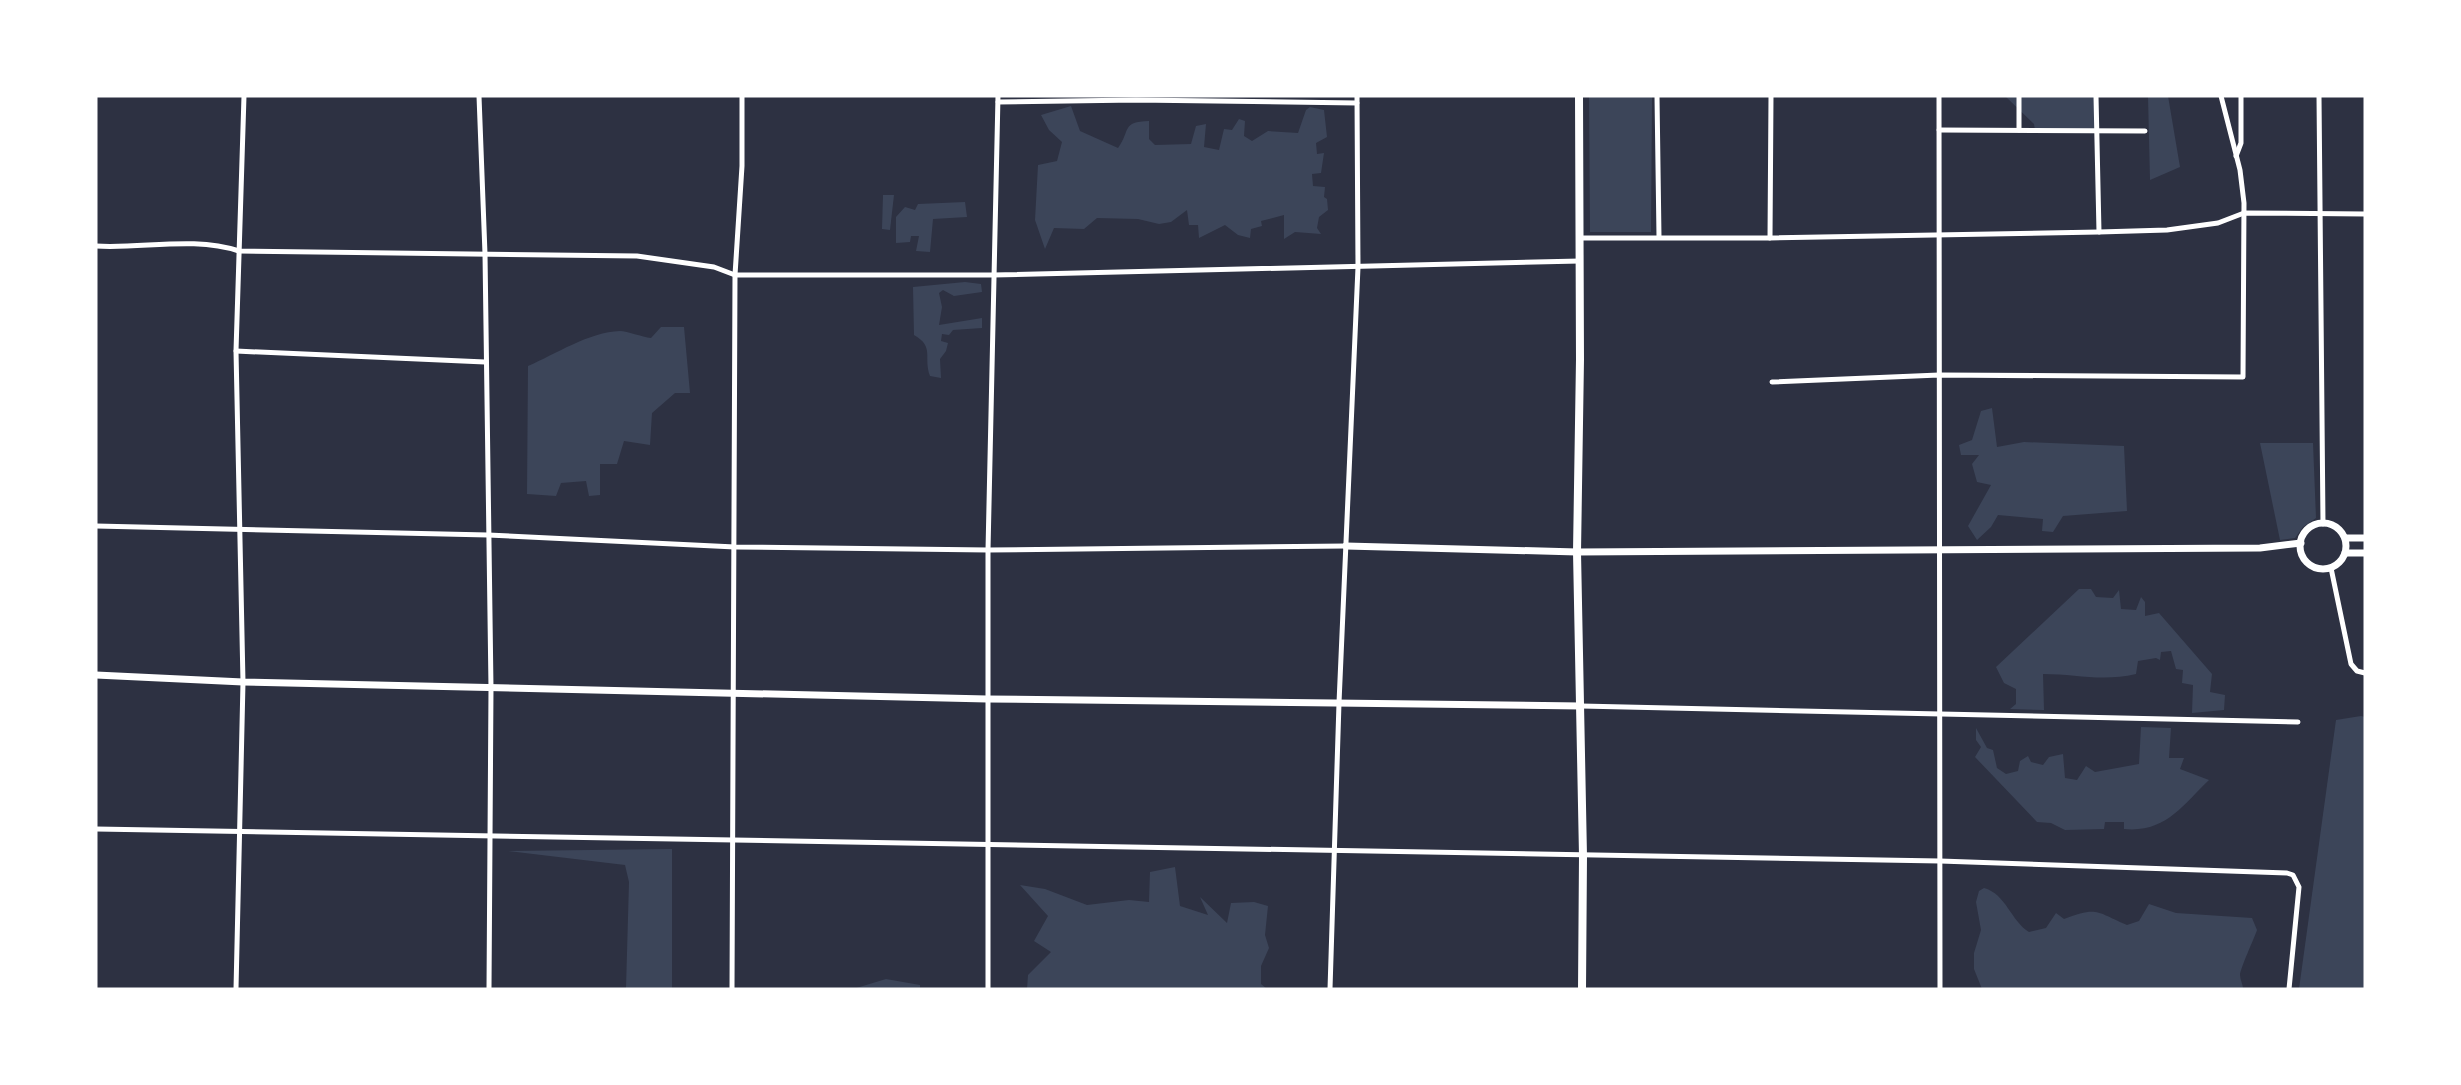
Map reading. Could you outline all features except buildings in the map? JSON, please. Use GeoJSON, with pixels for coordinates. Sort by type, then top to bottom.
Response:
{"type":"FeatureCollection","features":[{"type":"Feature","properties":{"kind":"main road"},"geometry":{"type":"LineString","coordinates":[[1579,96],[1577,552],[1583,856],[1582,989]]}},
{"type":"Feature","properties":{"kind":"street"},"geometry":{"type":"LineString","coordinates":[[236,989],[243,682],[237,351],[244,96]]}},
{"type":"Feature","properties":{"kind":"street"},"geometry":{"type":"LineString","coordinates":[[479,96],[485,254],[492,688],[489,989]]}},
{"type":"Feature","properties":{"kind":"street"},"geometry":{"type":"LineString","coordinates":[[732,989],[735,275],[742,166],[742,96]]}},
{"type":"Feature","properties":{"kind":"street"},"geometry":{"type":"LineString","coordinates":[[1657,96],[1659,237]]}},
{"type":"Feature","properties":{"kind":"street"},"geometry":{"type":"LineString","coordinates":[[1770,238],[1771,96]]}},
{"type":"Feature","properties":{"kind":"street"},"geometry":{"type":"LineString","coordinates":[[1939,96],[1937,234],[1941,713],[1940,989]]}},
{"type":"Feature","properties":{"kind":"street"},"geometry":{"type":"LineString","coordinates":[[2019,96],[2019,130]]}},
{"type":"Feature","properties":{"kind":"street"},"geometry":{"type":"LineString","coordinates":[[2096,96],[2099,232]]}},
{"type":"Feature","properties":{"kind":"street"},"geometry":{"type":"LineString","coordinates":[[1772,382],[1939,375],[2243,377],[2244,213],[2240,170],[2222,96]]}},
{"type":"Feature","properties":{"kind":"street"},"geometry":{"type":"LineString","coordinates":[[2236,158],[2241,143],[2241,96]]}},
{"type":"Feature","properties":{"kind":"street"},"geometry":{"type":"LineString","coordinates":[[2319,96],[2323,524]]}},
{"type":"Feature","properties":{"kind":"street"},"geometry":{"type":"LineString","coordinates":[[988,989],[988,550],[998,99],[1357,99],[1358,267],[1339,703],[1330,989]]}},
{"type":"Feature","properties":{"kind":"street"},"geometry":{"type":"LineString","coordinates":[[1939,130],[2145,131]]}},
{"type":"Feature","properties":{"kind":"street"},"geometry":{"type":"LineString","coordinates":[[1579,238],[1770,238],[2099,232],[2177,229],[2218,223],[2244,213],[2365,214]]}},
{"type":"Feature","properties":{"kind":"street"},"geometry":{"type":"LineString","coordinates":[[96,246],[130,248],[206,244],[239,251],[637,256],[714,267],[735,275],[993,275],[1580,261]]}},
{"type":"Feature","properties":{"kind":"street"},"geometry":{"type":"LineString","coordinates":[[237,351],[485,362]]}},
{"type":"Feature","properties":{"kind":"street"},"geometry":{"type":"LineString","coordinates":[[2323,524],[2336,527],[2345,538],[2345,553],[2342,559],[2331,568],[2316,568],[2309,564],[2301,551],[2301,543],[2308,530],[2323,524]]}},
{"type":"Feature","properties":{"kind":"street"},"geometry":{"type":"LineString","coordinates":[[96,526],[488,535],[735,547],[988,550],[1346,546],[1577,552],[2260,548],[2301,543]]}},
{"type":"Feature","properties":{"kind":"street"},"geometry":{"type":"LineString","coordinates":[[2345,538],[2365,538]]}},
{"type":"Feature","properties":{"kind":"street"},"geometry":{"type":"LineString","coordinates":[[2345,553],[2365,553]]}},
{"type":"Feature","properties":{"kind":"street"},"geometry":{"type":"LineString","coordinates":[[2331,568],[2350,664],[2357,671],[2365,674]]}},
{"type":"Feature","properties":{"kind":"street"},"geometry":{"type":"LineString","coordinates":[[96,675],[243,682],[987,699],[1581,706],[2298,722]]}},
{"type":"Feature","properties":{"kind":"street"},"geometry":{"type":"LineString","coordinates":[[96,829],[491,834],[987,846],[1940,861],[2287,873],[2293,876],[2299,887],[2289,989]]}},
{"type":"Feature","properties":{"kind":"shaded area"},"geometry":{"type":"Polygon","coordinates":[[[1589,96],[1652,96],[1651,232],[1590,232],[1589,96]]]}},
{"type":"Feature","properties":{"kind":"shaded area"},"geometry":{"type":"Polygon","coordinates":[[[2005,96],[2096,96],[2096,130],[2035,130],[2034,124],[2005,96]]]}},
{"type":"Feature","properties":{"kind":"shaded area"},"geometry":{"type":"Polygon","coordinates":[[[2148,96],[2168,96],[2180,167],[2150,180],[2148,96]]]}},
{"type":"Feature","properties":{"kind":"shaded area"},"geometry":{"type":"Polygon","coordinates":[[[1071,106],[1080,131],[1118,148],[1130,125],[1149,121],[1149,139],[1155,145],[1191,144],[1196,126],[1206,124],[1204,147],[1219,150],[1224,129],[1232,130],[1239,119],[1245,121],[1244,136],[1252,141],[1268,131],[1298,133],[1306,110],[1310,107],[1324,110],[1327,137],[1316,143],[1317,154],[1324,153],[1321,173],[1312,174],[1313,186],[1325,187],[1324,197],[1327,199],[1328,210],[1319,217],[1317,228],[1321,234],[1295,232],[1284,239],[1284,215],[1261,221],[1262,226],[1251,229],[1250,238],[1238,235],[1225,225],[1199,238],[1198,225],[1189,225],[1187,210],[1171,222],[1159,224],[1138,219],[1097,218],[1084,229],[1054,228],[1045,249],[1035,220],[1038,165],[1057,161],[1062,142],[1049,130],[1041,115],[1071,106]]]}},
{"type":"Feature","properties":{"kind":"shaded area"},"geometry":{"type":"Polygon","coordinates":[[[883,195],[894,195],[890,230],[882,229],[883,195]]]}},
{"type":"Feature","properties":{"kind":"shaded area"},"geometry":{"type":"Polygon","coordinates":[[[965,202],[967,217],[933,219],[930,252],[916,251],[919,236],[911,236],[910,242],[896,243],[896,217],[905,207],[915,210],[918,204],[965,202]]]}},
{"type":"Feature","properties":{"kind":"shaded area"},"geometry":{"type":"Polygon","coordinates":[[[965,282],[981,284],[982,292],[954,296],[943,290],[939,293],[942,307],[939,325],[982,318],[982,328],[953,330],[949,335],[942,334],[941,341],[948,343],[940,359],[941,378],[930,376],[926,348],[914,335],[913,287],[965,282]]]}},
{"type":"Feature","properties":{"kind":"shaded area"},"geometry":{"type":"Polygon","coordinates":[[[661,327],[684,327],[690,393],[675,393],[652,413],[650,445],[624,441],[617,464],[600,464],[600,495],[589,496],[586,481],[561,483],[556,496],[527,494],[528,366],[596,335],[620,331],[651,338],[661,327]]]}},
{"type":"Feature","properties":{"kind":"shaded area"},"geometry":{"type":"Polygon","coordinates":[[[1992,408],[1997,447],[2024,442],[2124,446],[2127,511],[2063,516],[2053,532],[2042,531],[2043,519],[1998,515],[1991,527],[1977,540],[1968,526],[1991,485],[1977,482],[1972,464],[1979,455],[1961,455],[1959,445],[1972,440],[1981,411],[1992,408]]]}},
{"type":"Feature","properties":{"kind":"shaded area"},"geometry":{"type":"Polygon","coordinates":[[[2260,443],[2313,443],[2316,518],[2303,527],[2295,538],[2280,540],[2260,443]]]}},
{"type":"Feature","properties":{"kind":"shaded area"},"geometry":{"type":"Polygon","coordinates":[[[2079,589],[2091,589],[2096,597],[2113,598],[2119,590],[2121,609],[2136,610],[2141,597],[2145,602],[2145,616],[2159,613],[2212,674],[2210,692],[2225,695],[2224,710],[2192,713],[2193,685],[2182,683],[2183,670],[2176,669],[2171,651],[2161,652],[2160,660],[2156,658],[2138,661],[2136,674],[2100,678],[2043,674],[2044,710],[2010,709],[2016,704],[2016,689],[2004,683],[1996,667],[2079,589]]]}},
{"type":"Feature","properties":{"kind":"shaded area"},"geometry":{"type":"Polygon","coordinates":[[[2365,717],[2365,989],[2299,989],[2336,720],[2365,717]]]}},
{"type":"Feature","properties":{"kind":"shaded area"},"geometry":{"type":"Polygon","coordinates":[[[2141,727],[2171,728],[2169,758],[2184,758],[2180,769],[2209,780],[2172,816],[2151,827],[2124,829],[2124,822],[2105,822],[2104,829],[2065,830],[2051,823],[2037,822],[1975,757],[1981,747],[1976,740],[1976,728],[1987,748],[1993,750],[1997,768],[2006,774],[2018,771],[2020,761],[2028,756],[2031,762],[2043,765],[2049,757],[2063,754],[2065,778],[2077,780],[2086,766],[2095,772],[2139,764],[2141,727]]]}},
{"type":"Feature","properties":{"kind":"shaded area"},"geometry":{"type":"Polygon","coordinates":[[[672,849],[672,989],[623,989],[626,988],[629,882],[625,865],[508,851],[672,849]]]}},
{"type":"Feature","properties":{"kind":"shaded area"},"geometry":{"type":"Polygon","coordinates":[[[1175,867],[1180,906],[1208,915],[1200,897],[1227,923],[1231,903],[1254,902],[1268,906],[1265,935],[1269,948],[1261,966],[1261,984],[1267,989],[1027,989],[1028,975],[1051,952],[1034,941],[1048,916],[1020,885],[1045,889],[1087,905],[1129,900],[1149,902],[1150,872],[1175,867]]]}},
{"type":"Feature","properties":{"kind":"shaded area"},"geometry":{"type":"Polygon","coordinates":[[[1984,888],[1998,896],[2017,921],[2029,932],[2046,928],[2056,913],[2064,919],[2097,912],[2127,925],[2139,921],[2149,904],[2176,913],[2252,918],[2257,930],[2241,972],[2243,989],[1982,989],[1974,969],[1974,953],[1981,930],[1976,902],[1979,891],[1984,888]]]}},
{"type":"Feature","properties":{"kind":"shaded area"},"geometry":{"type":"Polygon","coordinates":[[[886,979],[920,985],[920,989],[853,989],[886,979]]]}}]}
